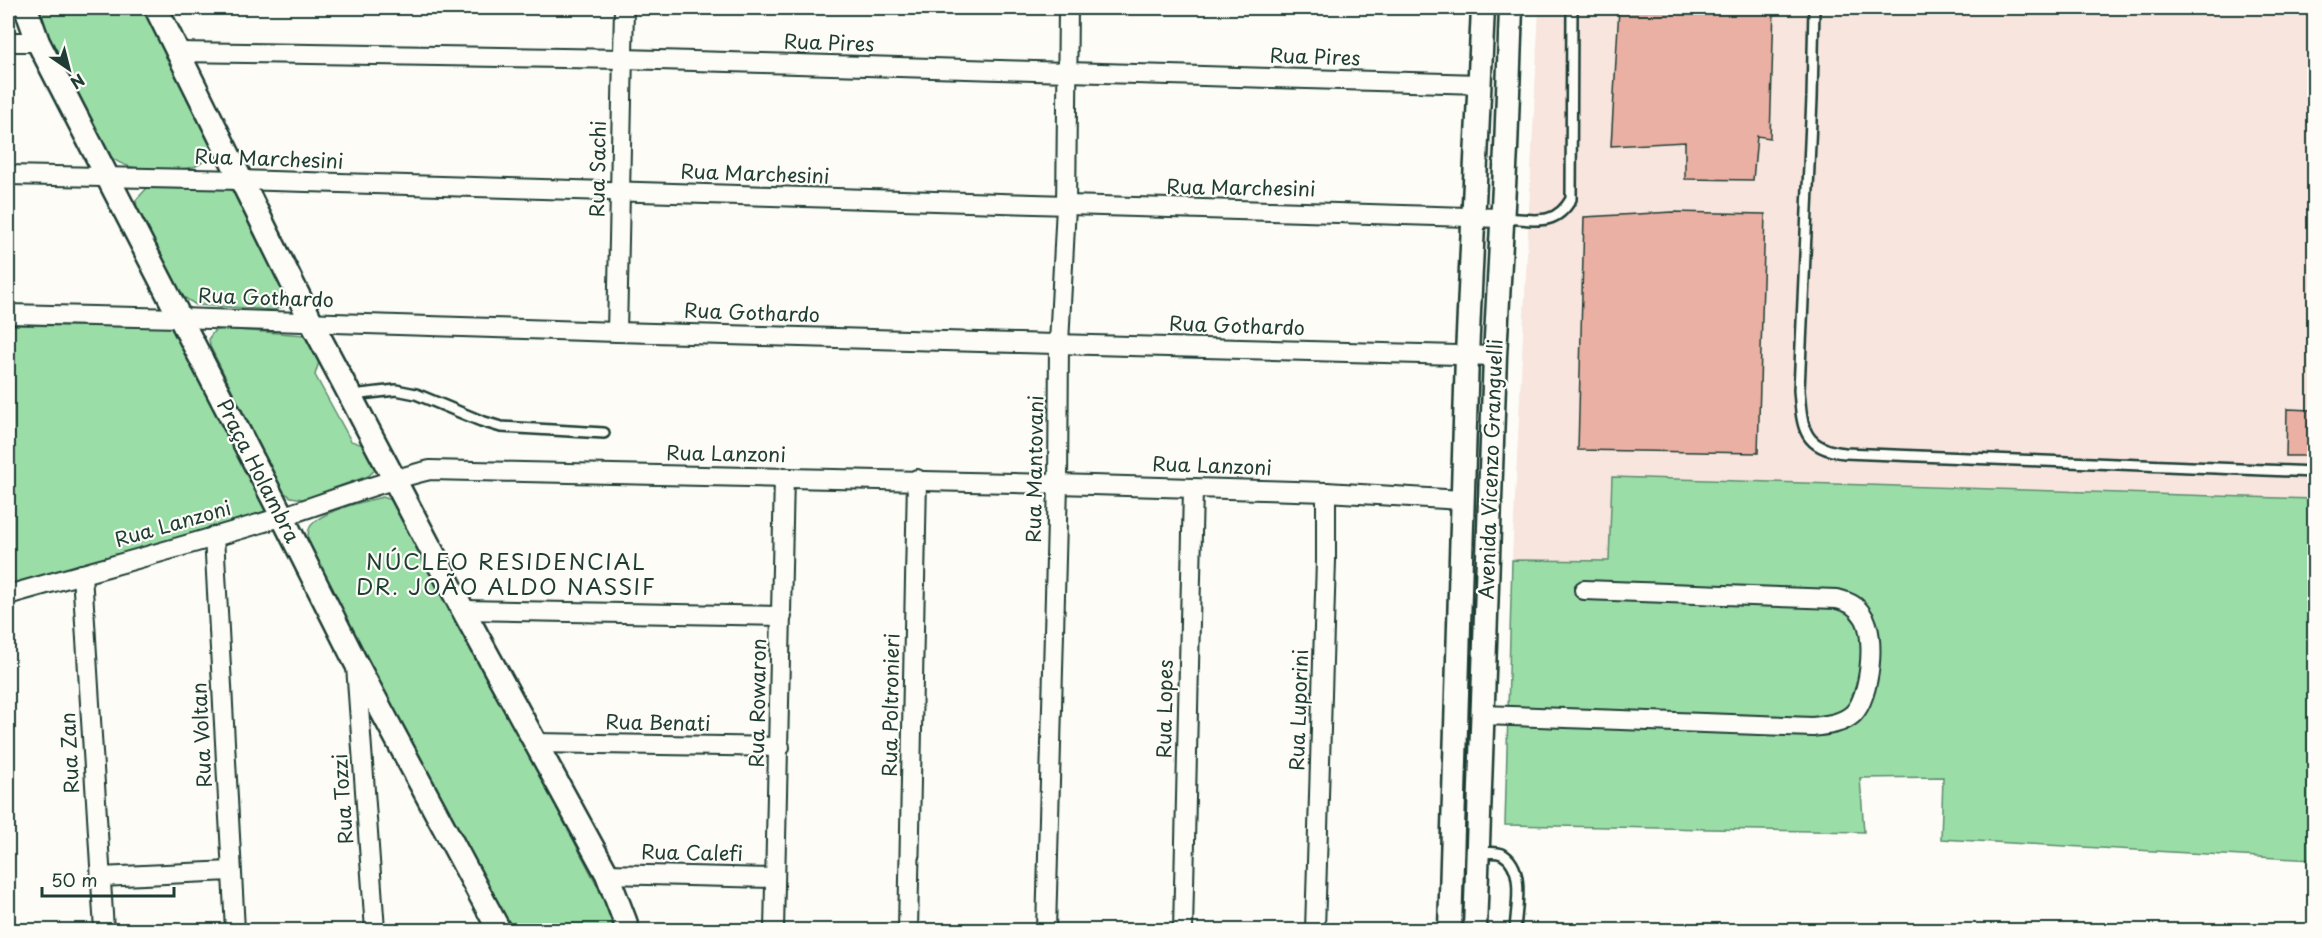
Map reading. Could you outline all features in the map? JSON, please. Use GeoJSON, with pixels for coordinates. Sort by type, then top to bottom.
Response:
{"type":"FeatureCollection","features":[{"type":"Feature","properties":{"kind":"street","name":"Praça Holambra"},"geometry":{"type":"LineString","coordinates":[[26,8],[38,42],[356,663],[499,930]]}},
{"type":"Feature","properties":{"kind":"street"},"geometry":{"type":"LineString","coordinates":[[156,8],[312,323],[463,610],[607,874],[627,930]]}},
{"type":"Feature","properties":{"kind":"street","name":"Rua Sachi"},"geometry":{"type":"LineString","coordinates":[[617,332],[624,8]]}},
{"type":"Feature","properties":{"kind":"street","name":"Rua Mantovani"},"geometry":{"type":"LineString","coordinates":[[1046,930],[1058,483],[1059,344],[1066,206],[1068,8]]}},
{"type":"Feature","properties":{"kind":"street","name":"Avenida Vicenzo Granguelli"},"geometry":{"type":"LineString","coordinates":[[1450,930],[1467,355],[1483,8]]}},
{"type":"Feature","properties":{"kind":"street","name":"Avenida Vicenzo Granguelli"},"geometry":{"type":"LineString","coordinates":[[1475,930],[1495,356],[1511,8]]}},
{"type":"Feature","properties":{"kind":"street"},"geometry":{"type":"LineString","coordinates":[[8,42],[38,42]]}},
{"type":"Feature","properties":{"kind":"street","name":"Rua Pires"},"geometry":{"type":"LineString","coordinates":[[177,52],[624,59],[1480,84]]}},
{"type":"Feature","properties":{"kind":"street","name":"Rua Marchesini"},"geometry":{"type":"LineString","coordinates":[[8,175],[1502,218]]}},
{"type":"Feature","properties":{"kind":"street","name":"Rua Gothardo"},"geometry":{"type":"LineString","coordinates":[[8,314],[1495,356]]}},
{"type":"Feature","properties":{"kind":"street","name":"Rua Lanzoni"},"geometry":{"type":"LineString","coordinates":[[8,595],[282,516],[393,478],[430,470],[1058,483],[1326,492],[1462,500]]}},
{"type":"Feature","properties":{"kind":"street","name":"Rua Rowaron"},"geometry":{"type":"LineString","coordinates":[[774,930],[780,747],[784,477]]}},
{"type":"Feature","properties":{"kind":"street","name":"Rua Poltronieri"},"geometry":{"type":"LineString","coordinates":[[908,930],[917,480]]}},
{"type":"Feature","properties":{"kind":"street","name":"Rua Lopes"},"geometry":{"type":"LineString","coordinates":[[1183,930],[1193,489]]}},
{"type":"Feature","properties":{"kind":"street","name":"Rua Luporini"},"geometry":{"type":"LineString","coordinates":[[1315,930],[1326,492]]}},
{"type":"Feature","properties":{"kind":"street","name":"Rua Voltan"},"geometry":{"type":"LineString","coordinates":[[214,536],[235,930]]}},
{"type":"Feature","properties":{"kind":"street","name":"Rua Zan"},"geometry":{"type":"LineString","coordinates":[[82,574],[104,930]]}},
{"type":"Feature","properties":{"kind":"street"},"geometry":{"type":"LineString","coordinates":[[1483,715],[1813,727],[1839,723],[1852,715],[1862,703],[1871,647],[1865,617],[1851,602],[1837,599],[1584,590]]}},
{"type":"Feature","properties":{"kind":"street"},"geometry":{"type":"LineString","coordinates":[[463,610],[782,615]]}},
{"type":"Feature","properties":{"kind":"street","name":"Rua Tozzi"},"geometry":{"type":"LineString","coordinates":[[356,663],[375,930]]}},
{"type":"Feature","properties":{"kind":"street","name":"Rua Benati"},"geometry":{"type":"LineString","coordinates":[[536,743],[780,747]]}},
{"type":"Feature","properties":{"kind":"street"},"geometry":{"type":"LineString","coordinates":[[100,877],[231,870]]}},
{"type":"Feature","properties":{"kind":"street","name":"Rua Calefi"},"geometry":{"type":"LineString","coordinates":[[607,874],[775,878]]}},
{"type":"Feature","properties":{"kind":"lane"},"geometry":{"type":"LineString","coordinates":[[1502,218],[1548,220],[1564,211],[1570,199],[1572,8]]}},
{"type":"Feature","properties":{"kind":"lane"},"geometry":{"type":"LineString","coordinates":[[1814,8],[1799,390],[1803,426],[1806,434],[1816,446],[1831,452],[1845,453],[2314,472]]}},
{"type":"Feature","properties":{"kind":"lane"},"geometry":{"type":"LineString","coordinates":[[350,395],[396,390],[416,394],[501,427],[604,433]]}},
{"type":"Feature","properties":{"kind":"lane"},"geometry":{"type":"LineString","coordinates":[[1478,853],[1502,854],[1515,869],[1517,879],[1515,930]]}},
{"type":"Feature","properties":{"kind":"shaded area"},"geometry":{"type":"Polygon","coordinates":[[[1539,8],[2314,8],[2314,499],[1613,477],[1610,561],[1512,560],[1539,8]]]}},
{"type":"Feature","properties":{"kind":"green space"},"geometry":{"type":"Polygon","coordinates":[[[39,8],[145,8],[150,22],[209,130],[209,154],[204,161],[189,168],[144,168],[126,166],[110,156],[51,45],[39,8]]]}},
{"type":"Feature","properties":{"kind":"green space"},"geometry":{"type":"Polygon","coordinates":[[[148,187],[222,187],[236,191],[289,297],[287,305],[274,310],[196,305],[182,296],[137,208],[136,200],[148,187]]]}},
{"type":"Feature","properties":{"kind":"green space"},"geometry":{"type":"Polygon","coordinates":[[[8,325],[171,327],[268,513],[8,588],[8,325]]]}},
{"type":"Feature","properties":{"kind":"green space"},"geometry":{"type":"Polygon","coordinates":[[[223,329],[305,335],[313,339],[321,355],[315,375],[351,441],[369,447],[376,461],[375,470],[368,476],[303,499],[291,497],[283,492],[210,346],[209,338],[214,331],[223,329]]]}},
{"type":"Feature","properties":{"kind":"green space"},"geometry":{"type":"Polygon","coordinates":[[[1612,477],[2314,499],[2314,860],[1941,839],[1943,777],[1860,778],[1864,832],[1505,825],[1512,560],[1609,561],[1612,477]]]}},
{"type":"Feature","properties":{"kind":"green space"},"geometry":{"type":"Polygon","coordinates":[[[383,497],[394,501],[400,509],[598,887],[616,930],[507,930],[310,545],[308,531],[315,521],[343,508],[383,497]]]}},
{"type":"Feature","properties":{"kind":"building"},"geometry":{"type":"Polygon","coordinates":[[[1619,8],[1774,8],[1770,138],[1757,136],[1753,180],[1685,179],[1685,142],[1611,146],[1619,8]]]}},
{"type":"Feature","properties":{"kind":"building"},"geometry":{"type":"Polygon","coordinates":[[[1673,212],[1765,214],[1758,453],[1578,450],[1584,217],[1673,212]]]}},
{"type":"Feature","properties":{"kind":"building"},"geometry":{"type":"Polygon","coordinates":[[[2287,409],[2314,410],[2314,456],[2286,456],[2287,409]]]}},
{"type":"Feature","properties":{"kind":"district","name":"NÚCLEO RESIDENCIAL DR. JOÃO ALDO NASSIF"},"geometry":{"type":"Point","coordinates":[506,574]}}]}
